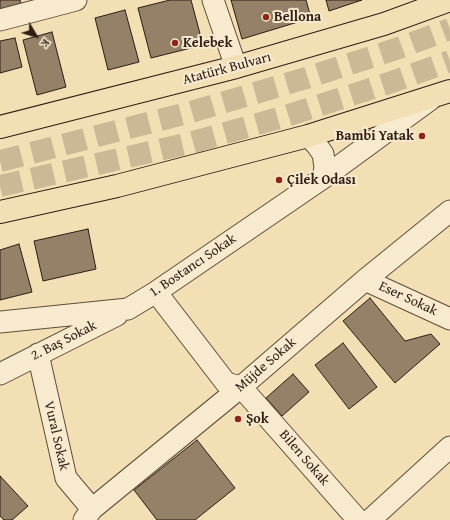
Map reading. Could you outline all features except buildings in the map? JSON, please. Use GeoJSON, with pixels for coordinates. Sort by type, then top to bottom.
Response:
{"type":"FeatureCollection","features":[{"type":"Feature","properties":{"kind":"highway","name":"Atatürk Bulvarı"},"geometry":{"type":"LineString","coordinates":[[0,127],[236,67],[384,24],[450,0]]}},
{"type":"Feature","properties":{"kind":"highway"},"geometry":{"type":"LineString","coordinates":[[0,212],[117,186],[308,136],[441,95]]}},
{"type":"Feature","properties":{"kind":"street"},"geometry":{"type":"LineString","coordinates":[[0,20],[76,0]]}},
{"type":"Feature","properties":{"kind":"street"},"geometry":{"type":"LineString","coordinates":[[213,0],[236,67]]}},
{"type":"Feature","properties":{"kind":"street","name":"1. Bostancı Sokak"},"geometry":{"type":"LineString","coordinates":[[0,322],[128,309],[156,292],[323,178],[441,95]]}},
{"type":"Feature","properties":{"kind":"street"},"geometry":{"type":"LineString","coordinates":[[308,136],[323,154],[325,167],[323,178]]}},
{"type":"Feature","properties":{"kind":"street","name":"Müjde Sokak"},"geometry":{"type":"LineString","coordinates":[[88,515],[241,387],[365,280],[450,211]]}},
{"type":"Feature","properties":{"kind":"street","name":"Eser Sokak"},"geometry":{"type":"LineString","coordinates":[[365,280],[450,319]]}},
{"type":"Feature","properties":{"kind":"street","name":"Bilen Sokak"},"geometry":{"type":"LineString","coordinates":[[156,292],[226,382],[241,387],[358,520]]}},
{"type":"Feature","properties":{"kind":"street","name":"2. Baş Sokak"},"geometry":{"type":"LineString","coordinates":[[0,374],[128,309]]}},
{"type":"Feature","properties":{"kind":"street","name":"Vural Sokak"},"geometry":{"type":"LineString","coordinates":[[38,354],[66,478],[88,515]]}},
{"type":"Feature","properties":{"kind":"street"},"geometry":{"type":"LineString","coordinates":[[370,520],[450,447]]}},
{"type":"Feature","properties":{"kind":"tunnel"},"geometry":{"type":"LineString","coordinates":[[0,161],[191,112],[303,79],[399,48],[450,29]]}},
{"type":"Feature","properties":{"kind":"tunnel"},"geometry":{"type":"LineString","coordinates":[[0,186],[190,143],[286,116],[389,83],[450,61]]}},
{"type":"Feature","properties":{"kind":"place","name":"Bellona"},"geometry":{"type":"Point","coordinates":[266,17]}},
{"type":"Feature","properties":{"kind":"place","name":"Kelebek"},"geometry":{"type":"Point","coordinates":[175,43]}},
{"type":"Feature","properties":{"kind":"place","name":"Bambi Yatak"},"geometry":{"type":"Point","coordinates":[422,136]}},
{"type":"Feature","properties":{"kind":"place","name":"Çilek Odası"},"geometry":{"type":"Point","coordinates":[279,180]}},
{"type":"Feature","properties":{"kind":"place","name":"Şok"},"geometry":{"type":"Point","coordinates":[238,419]}}]}
